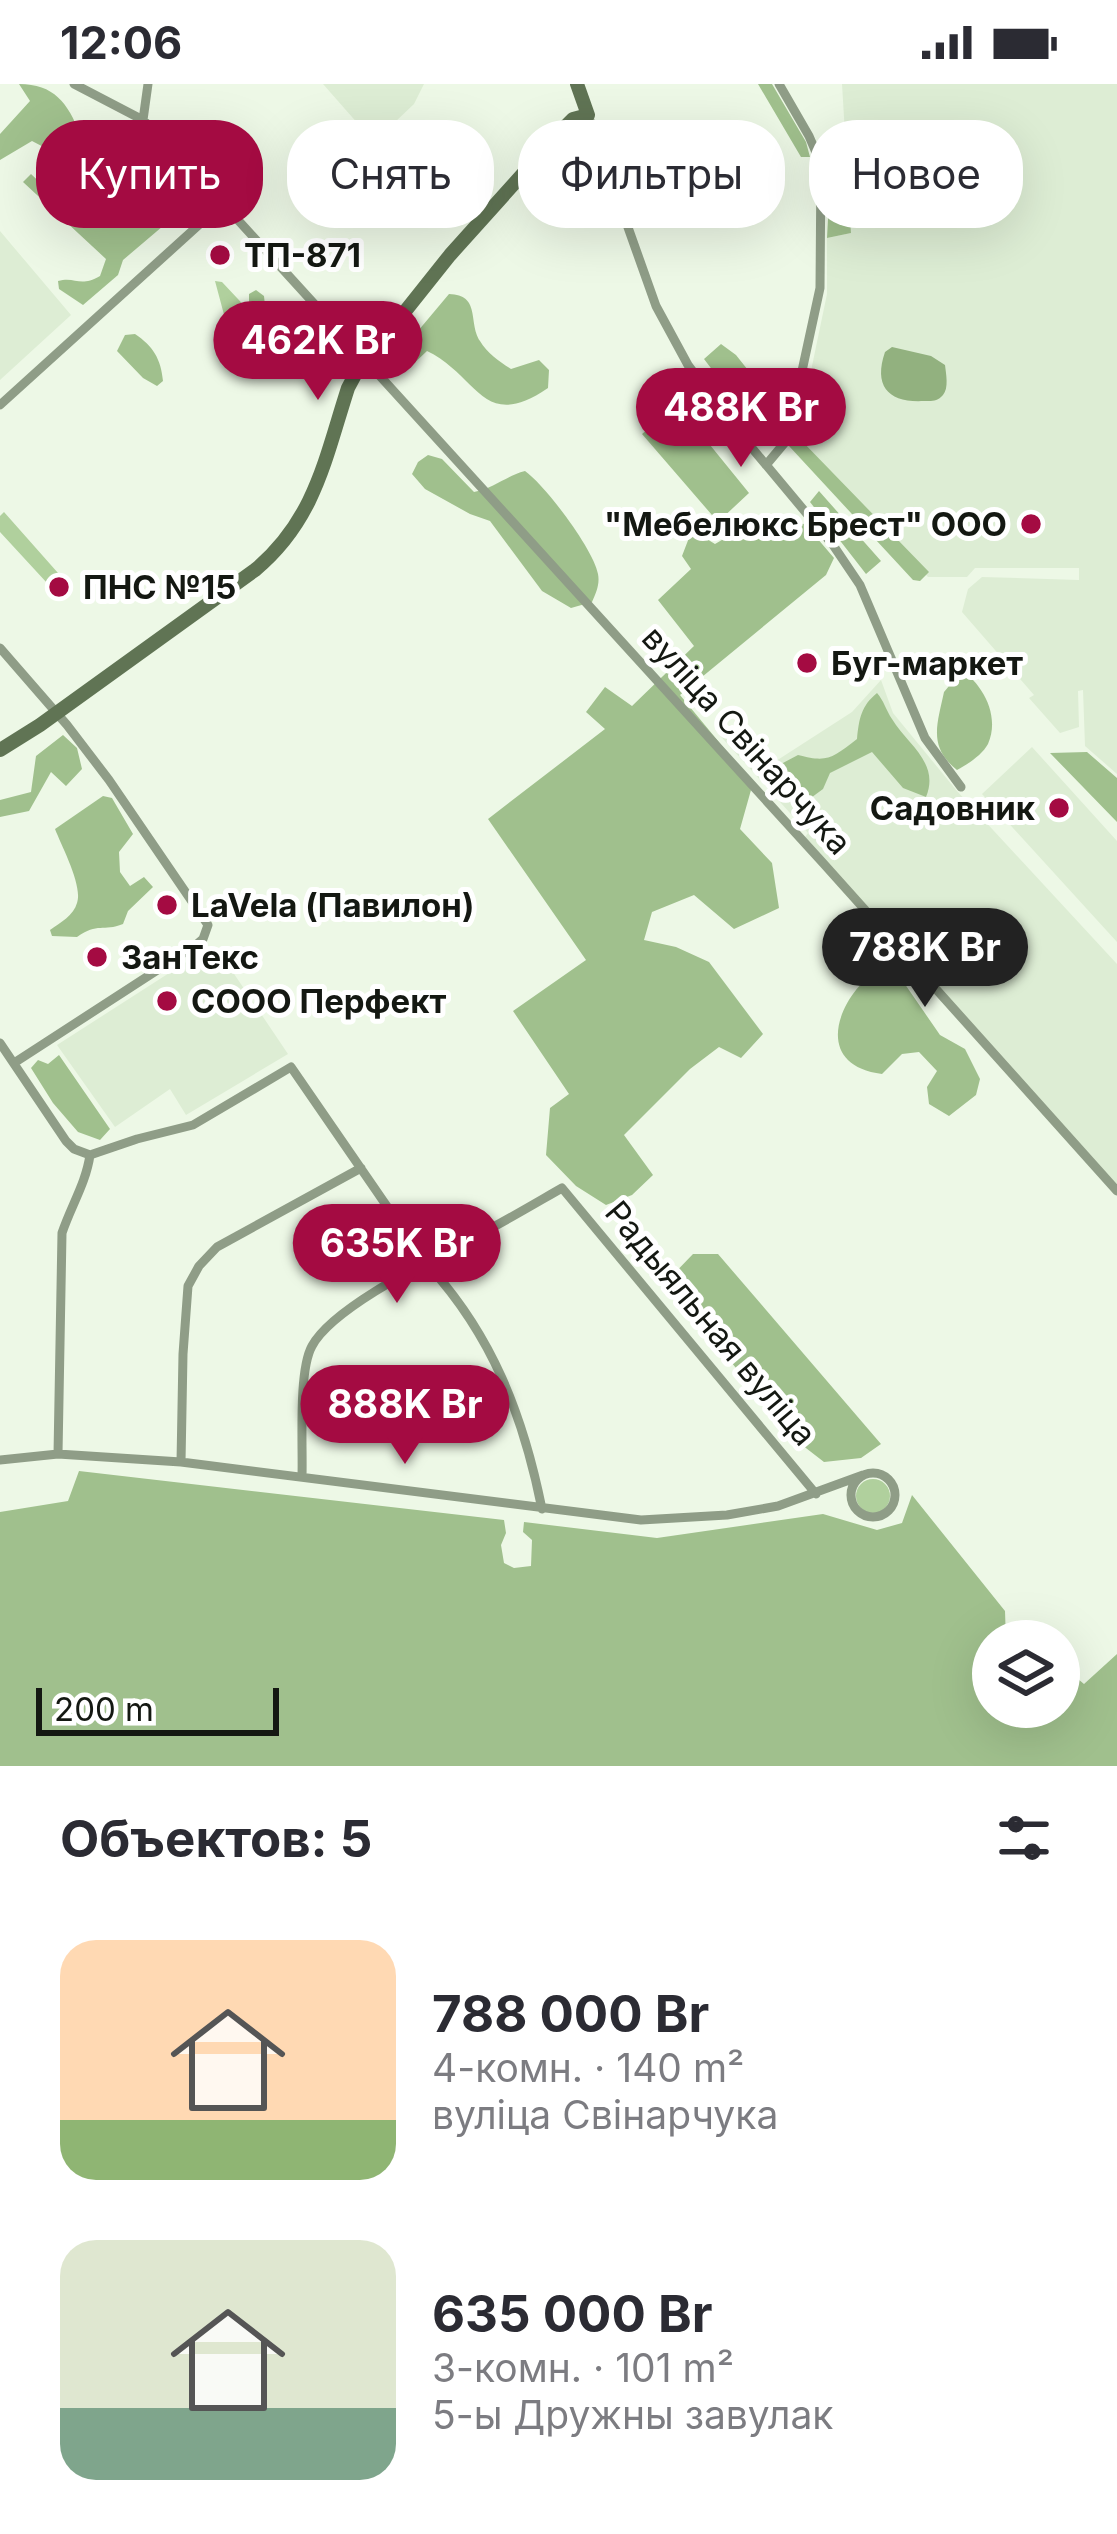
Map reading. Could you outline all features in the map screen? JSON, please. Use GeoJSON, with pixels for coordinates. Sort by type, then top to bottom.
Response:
{"type":"FeatureCollection","features":[{"type":"Feature","properties":{"kind":"street","name":"вуліца Свінарчука"},"geometry":{"type":"LineString","coordinates":[[74,84],[143,120]]}},
{"type":"Feature","properties":{"kind":"street"},"geometry":{"type":"LineString","coordinates":[[143,120],[148,84]]}},
{"type":"Feature","properties":{"kind":"street"},"geometry":{"type":"LineString","coordinates":[[577,84],[656,306],[688,365],[860,585],[925,738],[962,787]]}},
{"type":"Feature","properties":{"kind":"street"},"geometry":{"type":"LineString","coordinates":[[766,466],[787,440],[820,288],[821,164],[779,84]]}},
{"type":"Feature","properties":{"kind":"street"},"geometry":{"type":"LineString","coordinates":[[0,750],[255,570],[284,542],[309,506],[349,388],[364,361],[563,128],[587,115]]}},
{"type":"Feature","properties":{"kind":"street"},"geometry":{"type":"LineString","coordinates":[[0,405],[195,228]]}},
{"type":"Feature","properties":{"kind":"street","name":"вуліца Свінарчука"},"geometry":{"type":"LineString","coordinates":[[245,228],[1117,1191]]}},
{"type":"Feature","properties":{"kind":"street"},"geometry":{"type":"LineString","coordinates":[[0,648],[109,780],[208,926],[196,945],[14,1063]]}},
{"type":"Feature","properties":{"kind":"street"},"geometry":{"type":"LineString","coordinates":[[2,1049],[66,1141],[90,1155],[193,1125],[291,1067],[426,1263],[451,1289],[507,1382],[530,1449],[542,1509]]}},
{"type":"Feature","properties":{"kind":"street"},"geometry":{"type":"LineString","coordinates":[[58,1454],[62,1232],[87,1178],[90,1155]]}},
{"type":"Feature","properties":{"kind":"street"},"geometry":{"type":"LineString","coordinates":[[182,1462],[188,1286],[199,1266],[217,1246],[361,1168]]}},
{"type":"Feature","properties":{"kind":"street","name":"Радыяльная вуліца"},"geometry":{"type":"LineString","coordinates":[[426,1263],[562,1188],[816,1494]]}},
{"type":"Feature","properties":{"kind":"street"},"geometry":{"type":"LineString","coordinates":[[302,1476],[304,1380],[311,1347],[359,1303],[426,1263]]}},
{"type":"Feature","properties":{"kind":"street"},"geometry":{"type":"LineString","coordinates":[[0,1460],[58,1454],[182,1462],[641,1520],[727,1516],[816,1494],[862,1475],[883,1475],[893,1486],[895,1500],[886,1513],[873,1518],[839,1494],[816,1494]]}},
{"type":"Feature","properties":{"kind":"street"},"geometry":{"type":"LineString","coordinates":[[854,1507],[850,1492],[862,1475]]}},
{"type":"Feature","properties":{"kind":"shaded area"},"geometry":{"type":"Polygon","coordinates":[[[19,84],[51,92],[73,120],[36,120],[36,143],[0,160],[0,134],[30,101],[19,84]]]}},
{"type":"Feature","properties":{"kind":"shaded area"},"geometry":{"type":"Polygon","coordinates":[[[323,84],[424,84],[414,104],[397,120],[355,120],[323,84]]]}},
{"type":"Feature","properties":{"kind":"shaded area"},"geometry":{"type":"Polygon","coordinates":[[[758,84],[772,84],[806,142],[809,157],[801,157],[785,130],[785,120],[779,120],[758,84]]]}},
{"type":"Feature","properties":{"kind":"shaded area"},"geometry":{"type":"Polygon","coordinates":[[[842,84],[1117,84],[1117,774],[1085,746],[1083,690],[1078,691],[1079,727],[1060,733],[1029,698],[1034,695],[962,612],[968,589],[982,577],[1079,580],[1079,568],[975,568],[967,577],[928,577],[797,438],[827,294],[827,238],[851,233],[851,228],[1023,228],[1023,120],[844,120],[842,84]]]}},
{"type":"Feature","properties":{"kind":"shaded area"},"geometry":{"type":"Polygon","coordinates":[[[31,174],[36,179],[36,194],[23,182],[31,174]]]}},
{"type":"Feature","properties":{"kind":"shaded area"},"geometry":{"type":"Polygon","coordinates":[[[73,228],[161,228],[123,260],[118,275],[83,305],[59,289],[58,281],[82,282],[100,276],[106,259],[73,228]]]}},
{"type":"Feature","properties":{"kind":"shaded area"},"geometry":{"type":"Polygon","coordinates":[[[828,228],[851,228],[851,233],[827,238],[828,228]]]}},
{"type":"Feature","properties":{"kind":"shaded area"},"geometry":{"type":"Polygon","coordinates":[[[0,231],[71,315],[0,380],[0,231]]]}},
{"type":"Feature","properties":{"kind":"shaded area"},"geometry":{"type":"Polygon","coordinates":[[[215,281],[222,282],[253,315],[230,337],[215,281]]]}},
{"type":"Feature","properties":{"kind":"shaded area"},"geometry":{"type":"Polygon","coordinates":[[[256,290],[264,296],[267,324],[274,331],[282,328],[290,333],[280,351],[271,352],[249,325],[249,294],[256,290]]]}},
{"type":"Feature","properties":{"kind":"shaded area"},"geometry":{"type":"Polygon","coordinates":[[[449,294],[470,304],[477,334],[490,353],[511,369],[539,360],[549,370],[548,388],[509,405],[494,403],[427,351],[408,369],[399,371],[402,350],[449,294]]]}},
{"type":"Feature","properties":{"kind":"shaded area"},"geometry":{"type":"Polygon","coordinates":[[[135,334],[158,360],[163,381],[157,386],[117,351],[125,335],[135,334]]]}},
{"type":"Feature","properties":{"kind":"shaded area"},"geometry":{"type":"Polygon","coordinates":[[[721,344],[763,389],[756,398],[765,414],[799,402],[803,379],[815,380],[817,416],[812,425],[797,427],[799,438],[929,572],[920,581],[913,580],[789,446],[784,432],[775,430],[768,439],[761,434],[704,359],[721,344]]]}},
{"type":"Feature","properties":{"kind":"shaded area"},"geometry":{"type":"Polygon","coordinates":[[[892,347],[931,356],[945,365],[947,385],[941,397],[912,401],[887,390],[882,364],[892,347]]]}},
{"type":"Feature","properties":{"kind":"shaded area"},"geometry":{"type":"Polygon","coordinates":[[[680,408],[749,493],[718,522],[642,434],[680,408]]]}},
{"type":"Feature","properties":{"kind":"shaded area"},"geometry":{"type":"Polygon","coordinates":[[[428,455],[442,459],[474,492],[525,471],[534,478],[568,519],[595,563],[598,581],[592,602],[571,608],[542,591],[490,521],[425,489],[412,474],[428,455]]]}},
{"type":"Feature","properties":{"kind":"shaded area"},"geometry":{"type":"Polygon","coordinates":[[[819,491],[881,561],[866,574],[810,502],[819,491]]]}},
{"type":"Feature","properties":{"kind":"shaded area"},"geometry":{"type":"Polygon","coordinates":[[[4,512],[58,573],[47,583],[0,532],[4,512]]]}},
{"type":"Feature","properties":{"kind":"shaded area"},"geometry":{"type":"Polygon","coordinates":[[[756,520],[805,524],[834,558],[826,575],[680,695],[751,790],[740,829],[772,863],[779,908],[734,929],[694,895],[652,912],[644,940],[676,947],[709,962],[763,1034],[741,1058],[719,1047],[624,1135],[653,1175],[632,1195],[606,1205],[576,1186],[546,1155],[550,1108],[569,1094],[513,1011],[586,960],[488,819],[605,729],[586,712],[605,687],[632,706],[694,646],[658,600],[691,569],[682,556],[692,530],[715,544],[756,520]]]}},
{"type":"Feature","properties":{"kind":"shaded area"},"geometry":{"type":"Polygon","coordinates":[[[956,666],[981,689],[992,721],[988,744],[957,770],[942,753],[937,735],[949,686],[946,672],[956,666]]]}},
{"type":"Feature","properties":{"kind":"shaded area"},"geometry":{"type":"Polygon","coordinates":[[[881,680],[893,713],[957,791],[1117,964],[1117,1191],[803,840],[808,833],[715,730],[776,761],[852,712],[881,680]]]}},
{"type":"Feature","properties":{"kind":"shaded area"},"geometry":{"type":"Polygon","coordinates":[[[877,693],[926,764],[926,797],[903,788],[872,752],[830,773],[823,789],[804,803],[785,799],[773,786],[781,764],[798,755],[829,757],[849,745],[857,739],[862,713],[877,693]]]}},
{"type":"Feature","properties":{"kind":"shaded area"},"geometry":{"type":"Polygon","coordinates":[[[63,735],[77,748],[82,769],[66,786],[51,772],[29,811],[0,817],[0,800],[31,792],[36,756],[63,735]]]}},
{"type":"Feature","properties":{"kind":"shaded area"},"geometry":{"type":"Polygon","coordinates":[[[1032,747],[1117,841],[1117,942],[982,794],[1032,747]]]}},
{"type":"Feature","properties":{"kind":"shaded area"},"geometry":{"type":"Polygon","coordinates":[[[1087,752],[1117,778],[1117,822],[1050,753],[1087,752]]]}},
{"type":"Feature","properties":{"kind":"shaded area"},"geometry":{"type":"Polygon","coordinates":[[[103,796],[112,798],[133,834],[119,852],[120,872],[130,886],[144,877],[153,887],[128,911],[123,924],[77,937],[52,936],[50,930],[73,911],[78,896],[55,829],[103,796]]]}},
{"type":"Feature","properties":{"kind":"shaded area"},"geometry":{"type":"Polygon","coordinates":[[[216,947],[288,1054],[186,1115],[170,1089],[115,1127],[57,1045],[216,947]]]}},
{"type":"Feature","properties":{"kind":"shaded area"},"geometry":{"type":"Polygon","coordinates":[[[883,966],[900,977],[940,1035],[965,1049],[980,1079],[976,1095],[949,1116],[929,1104],[927,1087],[937,1071],[919,1052],[902,1054],[882,1074],[859,1068],[845,1057],[839,1043],[844,1009],[867,978],[883,966]]]}},
{"type":"Feature","properties":{"kind":"shaded area"},"geometry":{"type":"Polygon","coordinates":[[[59,1055],[110,1129],[100,1140],[78,1132],[31,1068],[38,1060],[48,1064],[59,1055]]]}},
{"type":"Feature","properties":{"kind":"shaded area"},"geometry":{"type":"Polygon","coordinates":[[[693,1254],[718,1254],[881,1444],[861,1458],[824,1462],[793,1438],[666,1282],[693,1254]]]}},
{"type":"Feature","properties":{"kind":"shaded area"},"geometry":{"type":"Polygon","coordinates":[[[79,1471],[504,1520],[504,1563],[514,1568],[531,1566],[532,1540],[523,1532],[524,1522],[657,1538],[823,1514],[877,1530],[902,1523],[912,1495],[1005,1611],[1005,1620],[972,1620],[972,1728],[1080,1728],[1080,1681],[1084,1684],[1117,1654],[1117,1766],[0,1766],[0,1512],[68,1501],[79,1471]]]}},
{"type":"Feature","properties":{"kind":"shaded area"},"geometry":{"type":"Polygon","coordinates":[[[873,1479],[885,1484],[890,1496],[885,1508],[873,1513],[861,1508],[856,1496],[861,1484],[873,1479]]]}},
{"type":"Feature","properties":{"kind":"place","name":"ТП-871"},"geometry":{"type":"Point","coordinates":[220,255]}},
{"type":"Feature","properties":{"kind":"place","name":"\"Мебелюкс Брест\" ООО"},"geometry":{"type":"Point","coordinates":[1031,524]}},
{"type":"Feature","properties":{"kind":"place","name":"ПНС №15"},"geometry":{"type":"Point","coordinates":[59,587]}},
{"type":"Feature","properties":{"kind":"place","name":"Буг-маркет"},"geometry":{"type":"Point","coordinates":[807,663]}},
{"type":"Feature","properties":{"kind":"place","name":"Садовник"},"geometry":{"type":"Point","coordinates":[1059,808]}},
{"type":"Feature","properties":{"kind":"place","name":"LaVela (Павилон)"},"geometry":{"type":"Point","coordinates":[167,905]}},
{"type":"Feature","properties":{"kind":"place","name":"ЗанТекс"},"geometry":{"type":"Point","coordinates":[97,957]}},
{"type":"Feature","properties":{"kind":"place","name":"СООО Перфект"},"geometry":{"type":"Point","coordinates":[167,1001]}}]}
